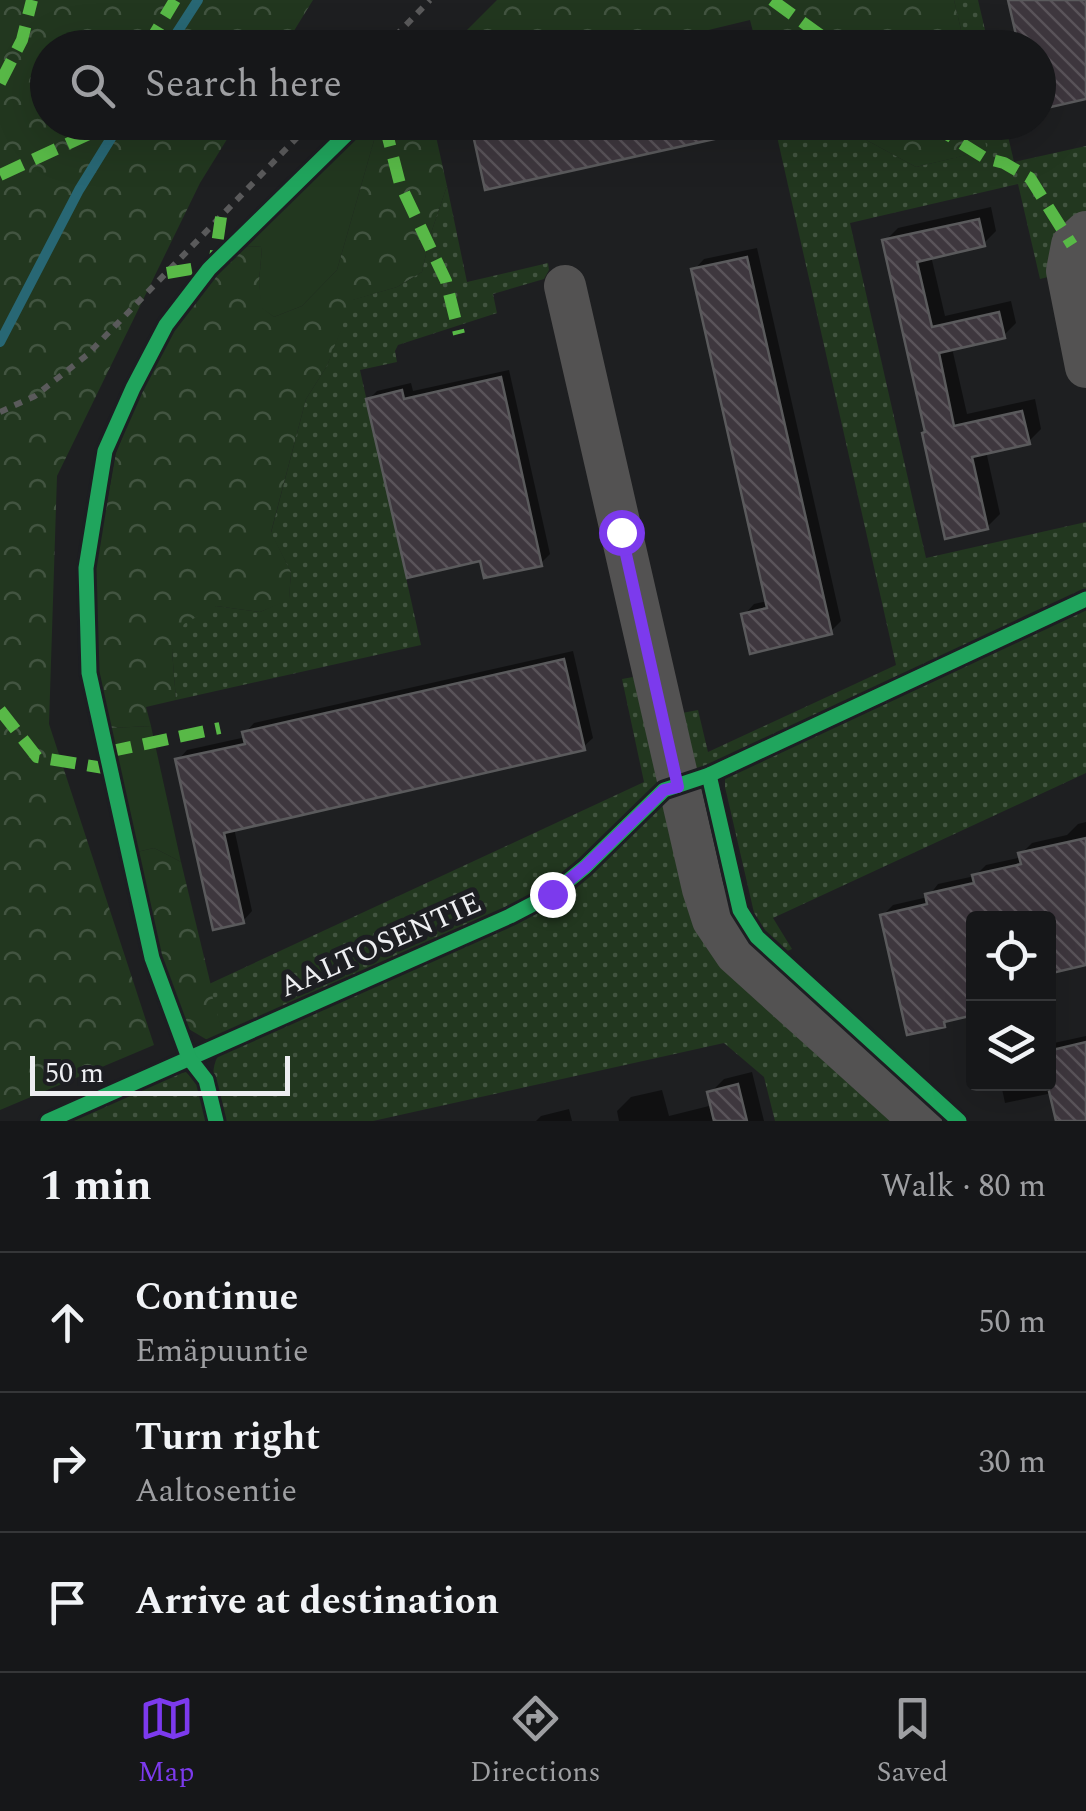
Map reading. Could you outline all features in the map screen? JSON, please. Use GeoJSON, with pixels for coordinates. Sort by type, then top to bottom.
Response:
{"type":"FeatureCollection","features":[{"type":"Feature","properties":{"kind":"street"},"geometry":{"type":"LineString","coordinates":[[1086,232],[1072,245],[1067,271],[1086,367]]}},
{"type":"Feature","properties":{"kind":"street"},"geometry":{"type":"LineString","coordinates":[[565,286],[678,787],[713,920],[736,954],[921,1121]]}},
{"type":"Feature","properties":{"kind":"path"},"geometry":{"type":"LineString","coordinates":[[401,30],[430,0]]}},
{"type":"Feature","properties":{"kind":"path"},"geometry":{"type":"LineString","coordinates":[[0,412],[34,396],[87,356],[295,140]]}},
{"type":"Feature","properties":{"kind":"green space"},"geometry":{"type":"Polygon","coordinates":[[[0,0],[313,0],[294,30],[30,30],[30,140],[227,140],[200,183],[57,476],[49,724],[154,1045],[0,1110],[0,0]]]}},
{"type":"Feature","properties":{"kind":"green space"},"geometry":{"type":"Polygon","coordinates":[[[497,0],[954,0],[961,30],[753,30],[750,20],[709,30],[467,30],[497,0]]]}},
{"type":"Feature","properties":{"kind":"green space"},"geometry":{"type":"Polygon","coordinates":[[[954,0],[978,0],[985,30],[961,30],[954,0]]]}},
{"type":"Feature","properties":{"kind":"green space"},"geometry":{"type":"Polygon","coordinates":[[[354,140],[374,140],[337,270],[302,306],[274,317],[261,308],[262,247],[244,246],[354,140]]]}},
{"type":"Feature","properties":{"kind":"green space"},"geometry":{"type":"Polygon","coordinates":[[[374,140],[437,140],[447,186],[422,272],[397,287],[353,300],[327,366],[306,399],[271,532],[291,572],[289,600],[260,612],[216,606],[172,650],[176,700],[146,707],[151,726],[110,728],[99,671],[95,568],[116,453],[141,391],[174,329],[218,271],[244,246],[262,247],[262,308],[274,317],[302,306],[337,270],[374,140]]]}},
{"type":"Feature","properties":{"kind":"green space"},"geometry":{"type":"Polygon","coordinates":[[[778,140],[866,140],[916,167],[987,150],[985,140],[1009,140],[1014,162],[1086,146],[1086,216],[1048,277],[1040,279],[1018,184],[850,223],[926,558],[1086,522],[1086,591],[692,771],[682,713],[698,710],[708,752],[896,665],[778,140]]]}},
{"type":"Feature","properties":{"kind":"green space"},"geometry":{"type":"Polygon","coordinates":[[[866,140],[985,140],[988,150],[916,167],[866,140]]]}},
{"type":"Feature","properties":{"kind":"green space"},"geometry":{"type":"Polygon","coordinates":[[[447,186],[467,282],[548,263],[549,270],[544,279],[493,294],[497,313],[398,345],[397,362],[360,370],[421,645],[176,700],[172,650],[184,624],[216,606],[260,612],[289,599],[291,572],[271,533],[306,399],[327,366],[352,300],[397,287],[422,272],[447,186]]]}},
{"type":"Feature","properties":{"kind":"green space"},"geometry":{"type":"Polygon","coordinates":[[[1086,609],[1086,773],[773,918],[792,949],[783,953],[755,917],[725,778],[1086,609]]]}},
{"type":"Feature","properties":{"kind":"green space"},"geometry":{"type":"Polygon","coordinates":[[[633,677],[663,778],[579,861],[549,887],[507,908],[223,1035],[209,984],[644,782],[622,679],[633,677]]]}},
{"type":"Feature","properties":{"kind":"green space"},"geometry":{"type":"Polygon","coordinates":[[[151,726],[181,862],[154,848],[137,852],[109,728],[151,726]]]}},
{"type":"Feature","properties":{"kind":"green space"},"geometry":{"type":"Polygon","coordinates":[[[667,797],[689,893],[899,1121],[775,1121],[764,1077],[724,1043],[373,1121],[223,1121],[213,1080],[218,1056],[555,901],[590,873],[667,797]]]}},
{"type":"Feature","properties":{"kind":"green space"},"geometry":{"type":"Polygon","coordinates":[[[154,848],[181,862],[223,1035],[209,1041],[182,1025],[160,956],[137,852],[154,848]]]}},
{"type":"Feature","properties":{"kind":"green space"},"geometry":{"type":"Polygon","coordinates":[[[186,1072],[198,1083],[208,1121],[69,1121],[172,1075],[186,1072]]]}},
{"type":"Feature","properties":{"kind":"building"},"geometry":{"type":"Polygon","coordinates":[[[1008,0],[1086,0],[1086,99],[1056,106],[1056,30],[1015,30],[1008,0]]]}},
{"type":"Feature","properties":{"kind":"building"},"geometry":{"type":"Polygon","coordinates":[[[474,140],[710,140],[485,190],[474,140]]]}},
{"type":"Feature","properties":{"kind":"building"},"geometry":{"type":"Polygon","coordinates":[[[979,219],[985,246],[917,262],[932,327],[999,312],[1005,338],[939,353],[954,426],[1022,411],[1030,444],[972,457],[988,529],[945,539],[882,240],[979,219]]]}},
{"type":"Feature","properties":{"kind":"building"},"geometry":{"type":"Polygon","coordinates":[[[747,257],[832,634],[750,654],[741,614],[767,608],[691,269],[747,257]]]}},
{"type":"Feature","properties":{"kind":"building"},"geometry":{"type":"Polygon","coordinates":[[[501,377],[542,566],[484,578],[480,561],[407,578],[366,399],[402,390],[404,399],[501,377]]]}},
{"type":"Feature","properties":{"kind":"building"},"geometry":{"type":"Polygon","coordinates":[[[564,659],[585,750],[224,833],[244,923],[213,930],[175,759],[245,744],[242,732],[564,659]]]}},
{"type":"Feature","properties":{"kind":"building"},"geometry":{"type":"Polygon","coordinates":[[[1086,838],[1086,965],[1056,972],[1056,911],[966,911],[966,1017],[944,1022],[945,1027],[907,1035],[880,915],[927,904],[925,894],[974,883],[972,875],[1021,864],[1018,853],[1086,838]]]}},
{"type":"Feature","properties":{"kind":"building"},"geometry":{"type":"Polygon","coordinates":[[[1086,1042],[1086,1121],[1056,1121],[1049,1091],[1056,1091],[1056,1049],[1086,1042]]]}},
{"type":"Feature","properties":{"kind":"building"},"geometry":{"type":"Polygon","coordinates":[[[738,1084],[747,1121],[714,1121],[707,1092],[738,1084]]]}},
{"type":"Feature","properties":{"kind":"waterway"},"geometry":{"type":"LineString","coordinates":[[179,30],[198,0]]}},
{"type":"Feature","properties":{"kind":"waterway"},"geometry":{"type":"LineString","coordinates":[[0,342],[79,190],[110,140]]}},
{"type":"Feature","properties":{"kind":"marked path"},"geometry":{"type":"LineString","coordinates":[[0,83],[22,40],[32,0]]}},
{"type":"Feature","properties":{"kind":"marked path"},"geometry":{"type":"LineString","coordinates":[[157,30],[175,0]]}},
{"type":"Feature","properties":{"kind":"marked path"},"geometry":{"type":"LineString","coordinates":[[772,0],[813,30]]}},
{"type":"Feature","properties":{"kind":"marked path"},"geometry":{"type":"LineString","coordinates":[[0,175],[76,140]]}},
{"type":"Feature","properties":{"kind":"marked path"},"geometry":{"type":"LineString","coordinates":[[389,140],[400,184],[446,281],[459,334]]}},
{"type":"Feature","properties":{"kind":"marked path"},"geometry":{"type":"LineString","coordinates":[[956,140],[1030,178],[1072,245]]}},
{"type":"Feature","properties":{"kind":"marked path"},"geometry":{"type":"LineString","coordinates":[[167,273],[214,265],[221,217]]}},
{"type":"Feature","properties":{"kind":"marked path"},"geometry":{"type":"LineString","coordinates":[[0,710],[37,757],[110,769]]}},
{"type":"Feature","properties":{"kind":"marked path"},"geometry":{"type":"LineString","coordinates":[[107,752],[220,728]]}},
{"type":"Feature","properties":{"kind":"cycle path"},"geometry":{"type":"LineString","coordinates":[[216,1121],[206,1080],[189,1058],[152,958],[89,673],[86,568],[105,451],[166,325],[209,269],[341,140]]}},
{"type":"Feature","properties":{"kind":"cycle path","name":"AALTOSENTIE"},"geometry":{"type":"LineString","coordinates":[[48,1121],[510,916],[552,894],[664,790],[709,775],[1086,599]]}},
{"type":"Feature","properties":{"kind":"cycle path"},"geometry":{"type":"LineString","coordinates":[[709,775],[740,910],[757,937],[959,1121]]}},
{"type":"Feature","properties":{"kind":"route"},"geometry":{"type":"LineString","coordinates":[[552,894],[664,790],[678,787],[621,532]]}}]}
